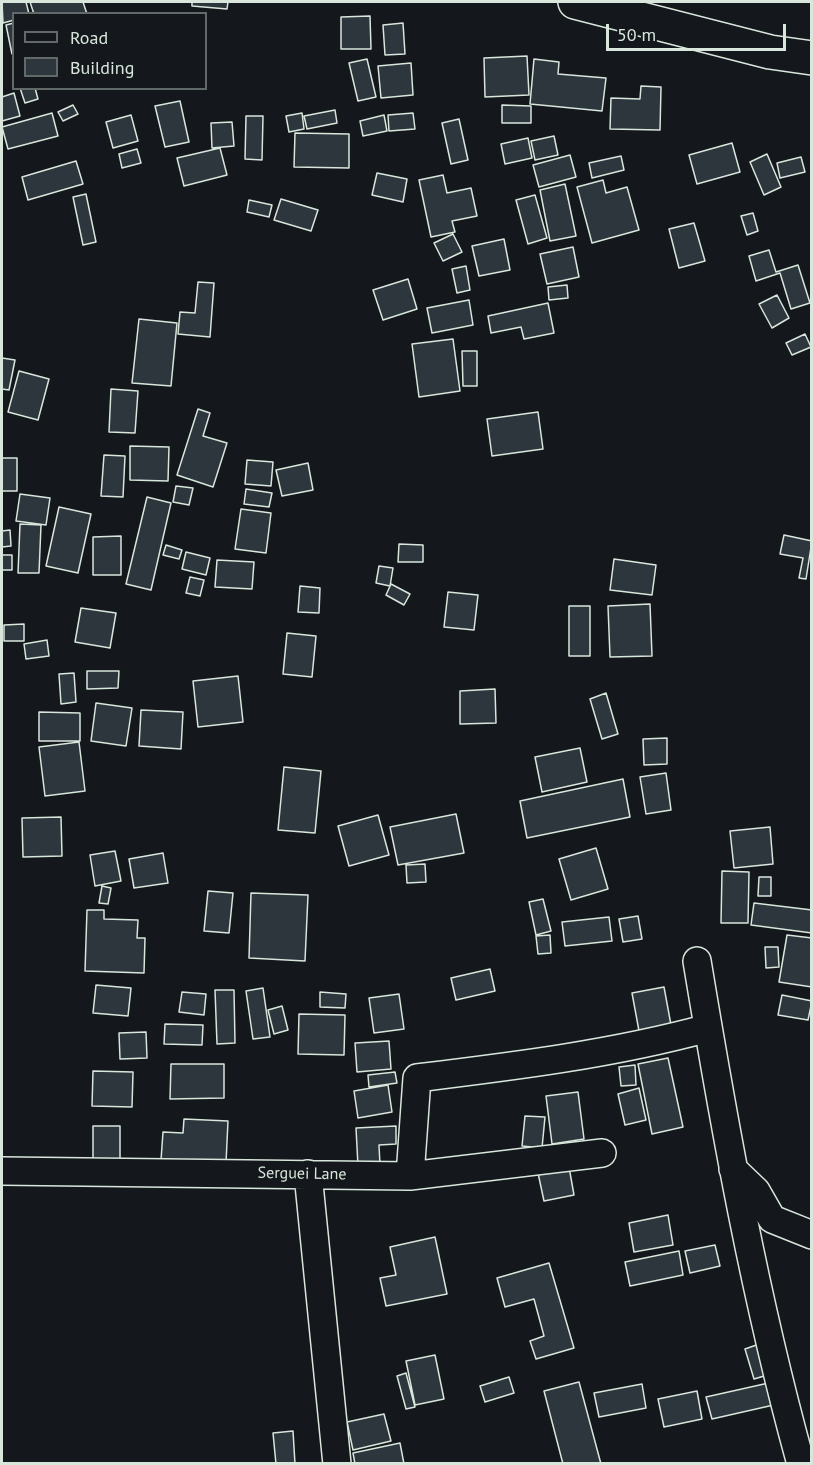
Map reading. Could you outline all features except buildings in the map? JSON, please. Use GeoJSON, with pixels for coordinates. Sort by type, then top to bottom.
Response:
{"type":"FeatureCollection","features":[{"type":"Feature","properties":{"kind":"main road"},"geometry":{"type":"LineString","coordinates":[[575,2],[770,52],[812,58]]}},
{"type":"Feature","properties":{"kind":"street"},"geometry":{"type":"LineString","coordinates":[[697,961],[733,1169],[780,1388],[801,1464]]}},
{"type":"Feature","properties":{"kind":"street"},"geometry":{"type":"LineString","coordinates":[[410,1176],[417,1078],[527,1065],[653,1043],[708,1028]]}},
{"type":"Feature","properties":{"kind":"street","name":"Serguei Lane"},"geometry":{"type":"LineString","coordinates":[[2,1172],[410,1176],[602,1153]]}},
{"type":"Feature","properties":{"kind":"street"},"geometry":{"type":"LineString","coordinates":[[733,1169],[756,1191],[772,1219],[812,1235]]}},
{"type":"Feature","properties":{"kind":"street"},"geometry":{"type":"LineString","coordinates":[[308,1174],[337,1464]]}}]}
